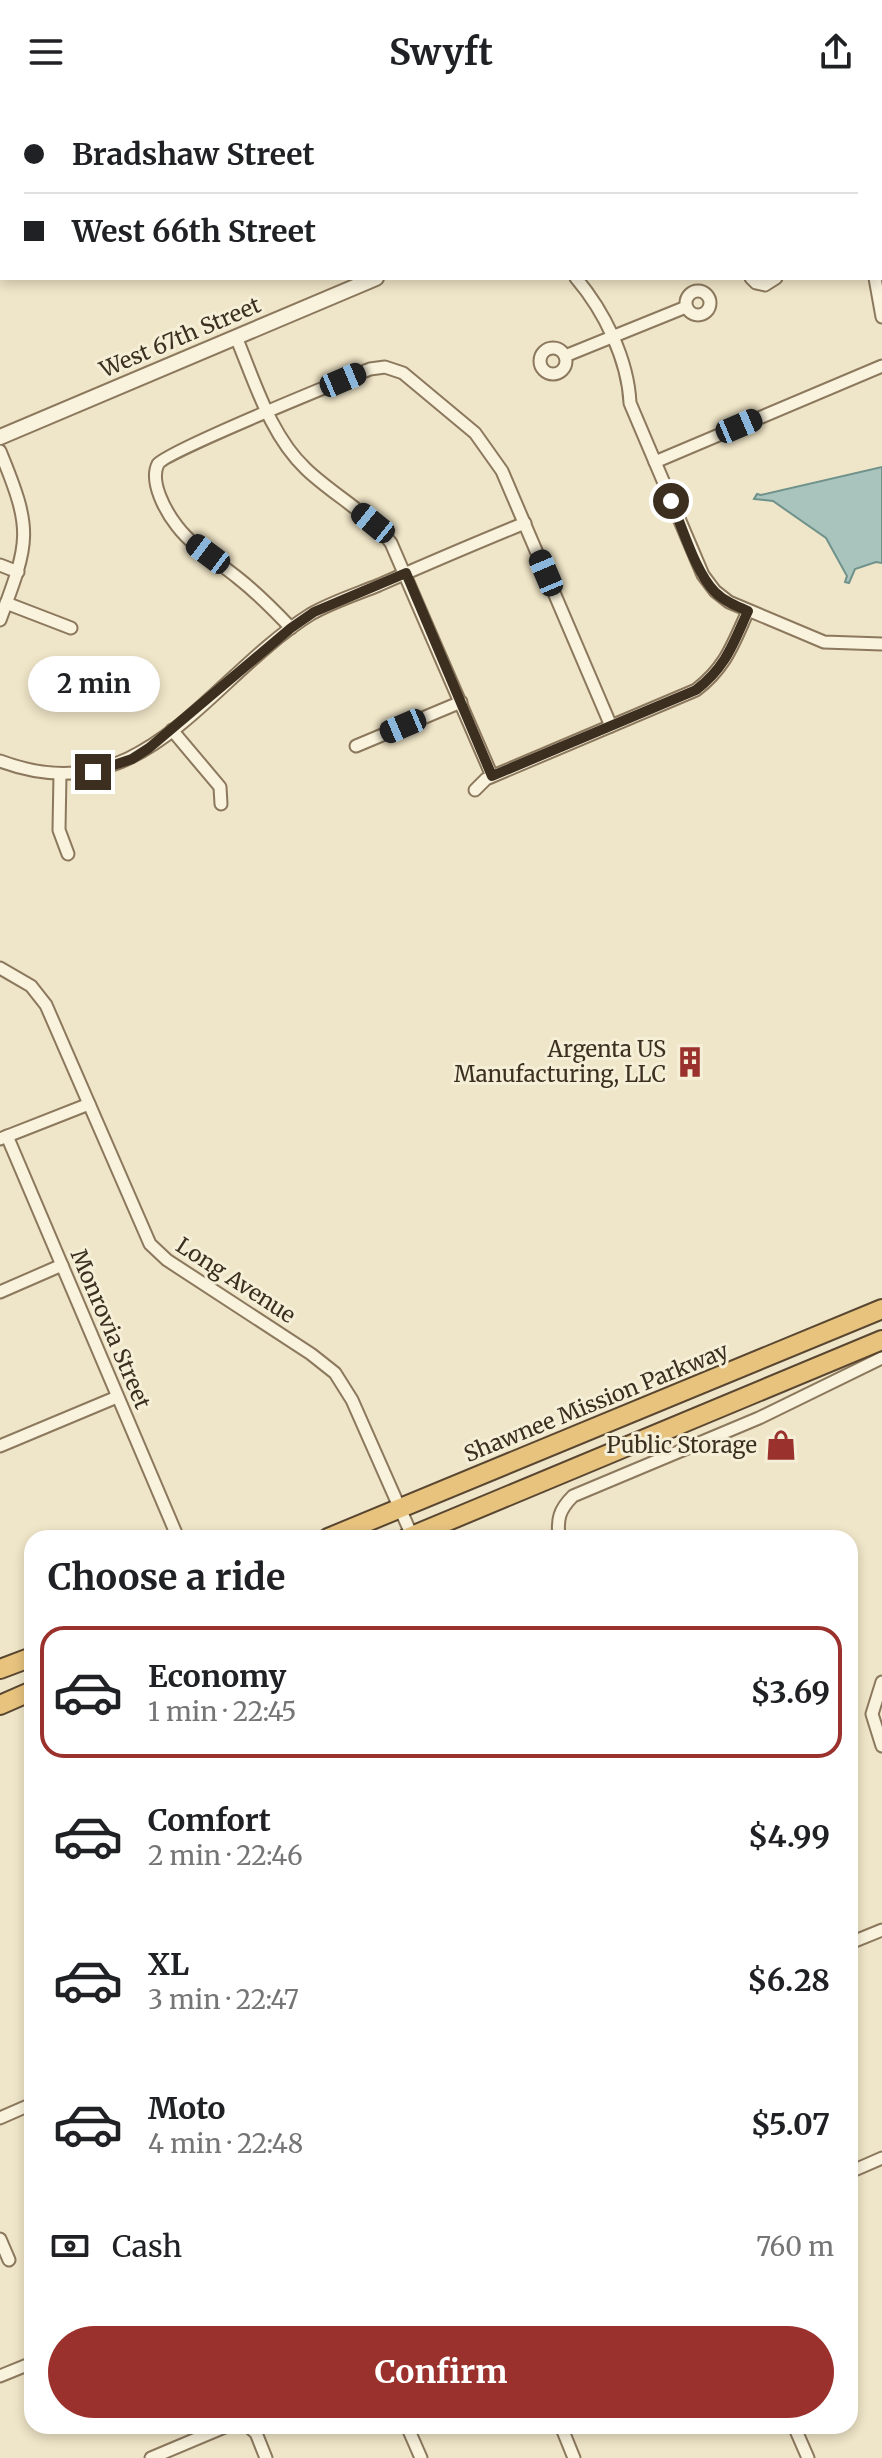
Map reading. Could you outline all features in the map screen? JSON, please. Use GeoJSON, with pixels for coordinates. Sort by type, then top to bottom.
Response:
{"type":"FeatureCollection","features":[{"type":"Feature","properties":{"kind":"highway","name":"Shawnee Mission Parkway"},"geometry":{"type":"LineString","coordinates":[[347,1530],[882,1309]]}},
{"type":"Feature","properties":{"kind":"highway"},"geometry":{"type":"LineString","coordinates":[[426,1530],[882,1340]]}},
{"type":"Feature","properties":{"kind":"highway"},"geometry":{"type":"LineString","coordinates":[[702,1413],[705,1396],[722,1375]]}},
{"type":"Feature","properties":{"kind":"highway"},"geometry":{"type":"LineString","coordinates":[[659,1431],[681,1404],[688,1389]]}},
{"type":"Feature","properties":{"kind":"highway"},"geometry":{"type":"LineString","coordinates":[[0,1669],[24,1660]]}},
{"type":"Feature","properties":{"kind":"highway"},"geometry":{"type":"LineString","coordinates":[[0,1705],[24,1694]]}},
{"type":"Feature","properties":{"kind":"street","name":"West 67th Street"},"geometry":{"type":"LineString","coordinates":[[0,437],[371,280]]}},
{"type":"Feature","properties":{"kind":"street"},"geometry":{"type":"LineString","coordinates":[[578,280],[594,299],[611,337],[628,377],[630,403],[703,575],[715,591],[748,611],[824,642],[882,644]]}},
{"type":"Feature","properties":{"kind":"street"},"geometry":{"type":"LineString","coordinates":[[753,280],[765,285],[773,280]]}},
{"type":"Feature","properties":{"kind":"street"},"geometry":{"type":"LineString","coordinates":[[875,280],[882,317]]}},
{"type":"Feature","properties":{"kind":"street"},"geometry":{"type":"LineString","coordinates":[[565,356],[686,307]]}},
{"type":"Feature","properties":{"kind":"street"},"geometry":{"type":"LineString","coordinates":[[236,337],[280,437],[295,458],[379,528],[391,543],[492,776]]}},
{"type":"Feature","properties":{"kind":"street"},"geometry":{"type":"LineString","coordinates":[[655,462],[882,366]]}},
{"type":"Feature","properties":{"kind":"street"},"geometry":{"type":"LineString","coordinates":[[291,628],[260,597],[192,542],[176,525],[155,477],[158,465],[164,457],[268,412],[372,368],[385,367],[413,382],[464,423],[490,451],[525,523],[611,726]]}},
{"type":"Feature","properties":{"kind":"street"},"geometry":{"type":"LineString","coordinates":[[0,451],[18,494],[25,524],[25,544],[18,572],[0,620]]}},
{"type":"Feature","properties":{"kind":"street"},"geometry":{"type":"LineString","coordinates":[[0,761],[30,771],[60,774],[93,772],[112,767],[149,748],[314,612],[525,523]]}},
{"type":"Feature","properties":{"kind":"street"},"geometry":{"type":"LineString","coordinates":[[0,565],[18,572]]}},
{"type":"Feature","properties":{"kind":"street"},"geometry":{"type":"LineString","coordinates":[[6,603],[71,628]]}},
{"type":"Feature","properties":{"kind":"street"},"geometry":{"type":"LineString","coordinates":[[475,790],[492,776],[696,690],[724,664],[748,611]]}},
{"type":"Feature","properties":{"kind":"street"},"geometry":{"type":"LineString","coordinates":[[356,746],[461,702]]}},
{"type":"Feature","properties":{"kind":"street"},"geometry":{"type":"LineString","coordinates":[[172,730],[220,787],[221,804]]}},
{"type":"Feature","properties":{"kind":"street"},"geometry":{"type":"LineString","coordinates":[[60,774],[59,830],[68,854]]}},
{"type":"Feature","properties":{"kind":"street","name":"Long Avenue"},"geometry":{"type":"LineString","coordinates":[[0,968],[31,986],[46,1005],[150,1244],[159,1254],[335,1373],[352,1400],[408,1530]]}},
{"type":"Feature","properties":{"kind":"street"},"geometry":{"type":"LineString","coordinates":[[4,1138],[89,1104]]}},
{"type":"Feature","properties":{"kind":"street","name":"Monrovia Street"},"geometry":{"type":"LineString","coordinates":[[4,1138],[62,1265],[175,1530]]}},
{"type":"Feature","properties":{"kind":"street"},"geometry":{"type":"LineString","coordinates":[[0,1292],[62,1265]]}},
{"type":"Feature","properties":{"kind":"street"},"geometry":{"type":"LineString","coordinates":[[558,1530],[560,1508],[573,1496],[759,1418],[882,1358]]}},
{"type":"Feature","properties":{"kind":"street"},"geometry":{"type":"LineString","coordinates":[[0,1446],[117,1397]]}},
{"type":"Feature","properties":{"kind":"street"},"geometry":{"type":"LineString","coordinates":[[882,1682],[872,1714],[882,1746]]}},
{"type":"Feature","properties":{"kind":"street"},"geometry":{"type":"LineString","coordinates":[[858,1940],[882,1930]]}},
{"type":"Feature","properties":{"kind":"street"},"geometry":{"type":"LineString","coordinates":[[0,2118],[24,2108]]}},
{"type":"Feature","properties":{"kind":"street"},"geometry":{"type":"LineString","coordinates":[[858,2168],[882,2158]]}},
{"type":"Feature","properties":{"kind":"street"},"geometry":{"type":"LineString","coordinates":[[0,2239],[9,2260]]}},
{"type":"Feature","properties":{"kind":"street"},"geometry":{"type":"LineString","coordinates":[[0,2376],[24,2366]]}},
{"type":"Feature","properties":{"kind":"street"},"geometry":{"type":"LineString","coordinates":[[151,2458],[208,2434]]}},
{"type":"Feature","properties":{"kind":"street"},"geometry":{"type":"LineString","coordinates":[[256,2434],[266,2458]]}},
{"type":"Feature","properties":{"kind":"street"},"geometry":{"type":"LineString","coordinates":[[410,2434],[421,2458]]}},
{"type":"Feature","properties":{"kind":"street"},"geometry":{"type":"LineString","coordinates":[[564,2434],[574,2458]]}},
{"type":"Feature","properties":{"kind":"street"},"geometry":{"type":"LineString","coordinates":[[798,2434],[808,2458]]}},
{"type":"Feature","properties":{"kind":"water"},"geometry":{"type":"Polygon","coordinates":[[[882,467],[882,563],[855,569],[849,583],[845,582],[847,576],[826,538],[773,501],[754,499],[757,494],[882,467]]]}},
{"type":"Feature","properties":{"kind":"place","name":"Argenta US Manufacturing, LLC"},"geometry":{"type":"Point","coordinates":[690,1062]}},
{"type":"Feature","properties":{"kind":"place","name":"Public Storage"},"geometry":{"type":"Point","coordinates":[781,1445]}},
{"type":"Feature","properties":{"kind":"route"},"geometry":{"type":"LineString","coordinates":[[93,772],[132,759],[149,748],[273,642],[314,612],[406,573],[492,776],[696,690],[724,664],[748,611],[715,591],[703,575],[671,501]]}}]}
